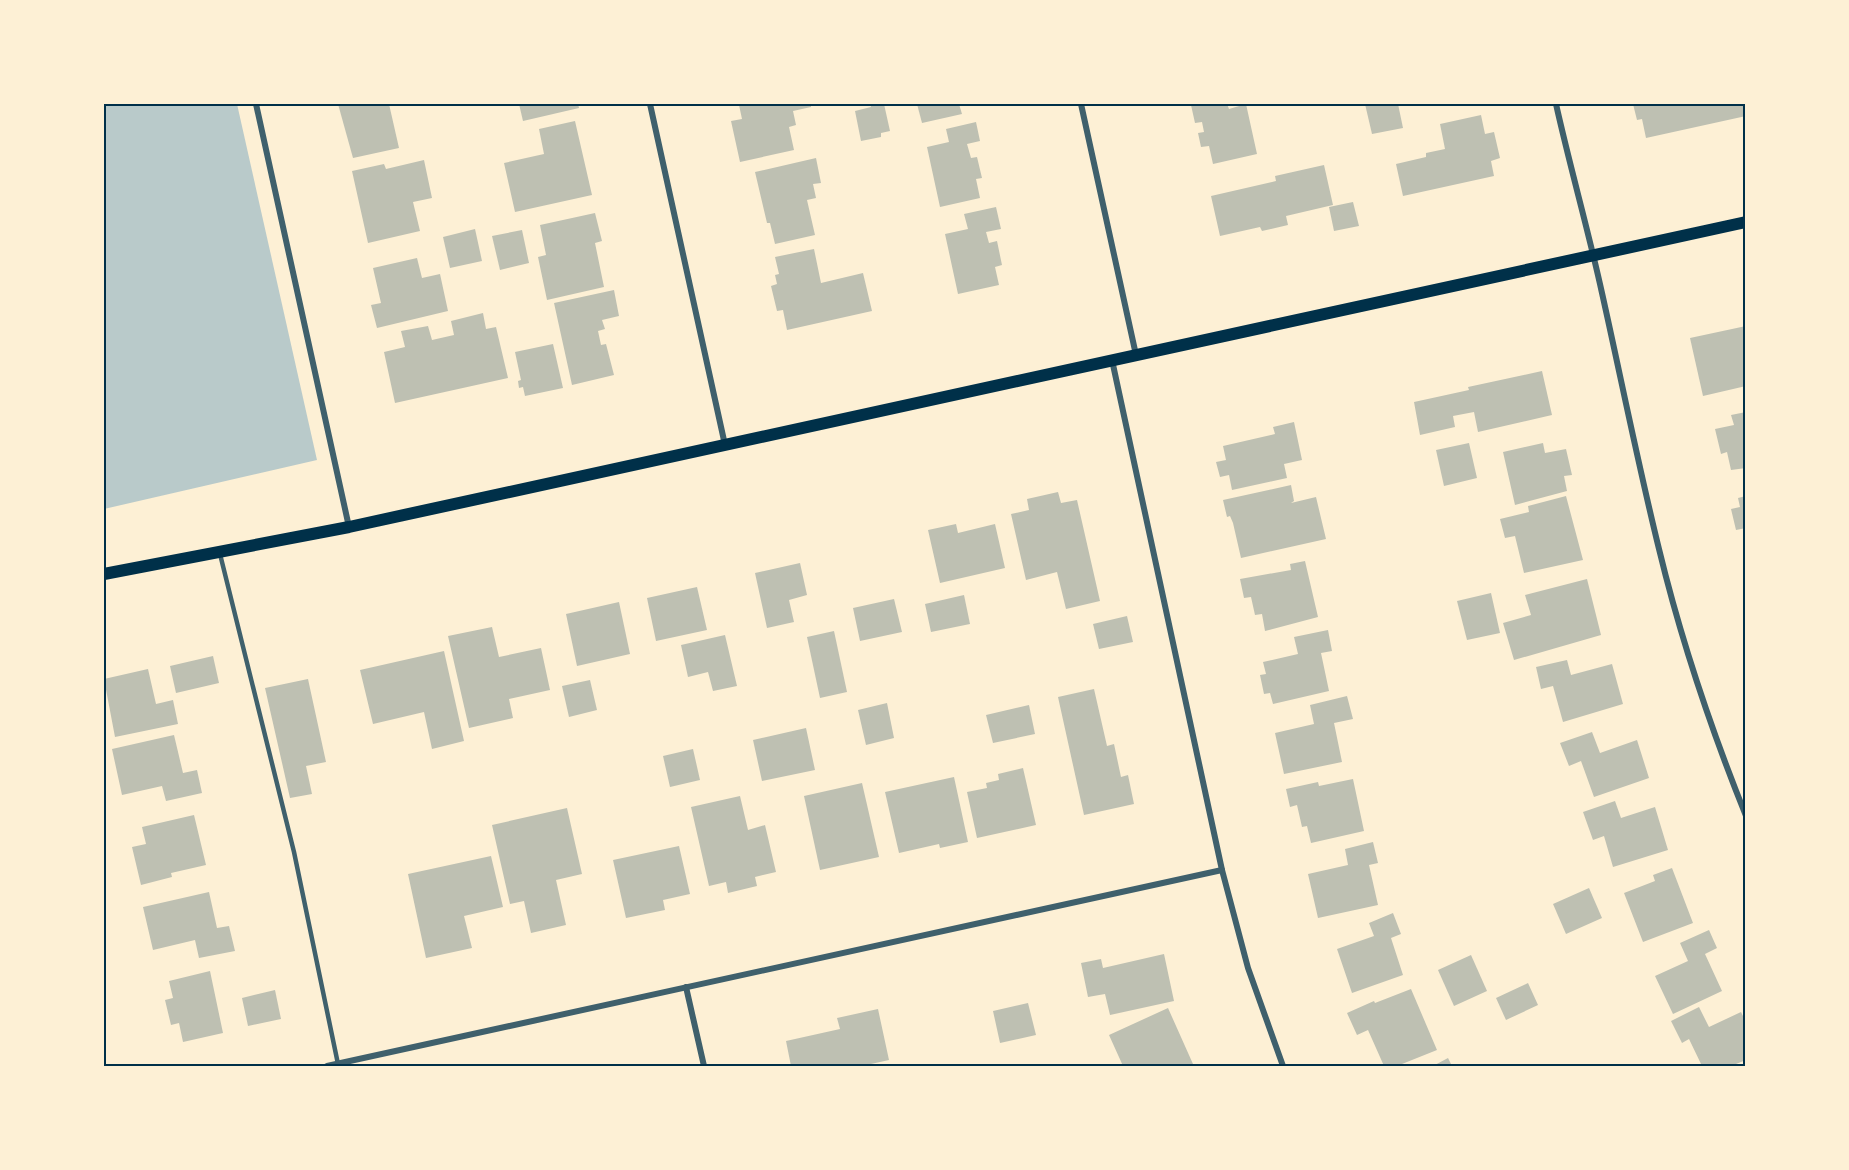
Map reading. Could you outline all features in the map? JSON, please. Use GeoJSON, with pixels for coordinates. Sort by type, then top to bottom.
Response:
{"type":"FeatureCollection","features":[{"type":"Feature","properties":{"kind":"main road"},"geometry":{"type":"LineString","coordinates":[[104,574],[349,527],[1746,222]]}},
{"type":"Feature","properties":{"kind":"street"},"geometry":{"type":"LineString","coordinates":[[256,104],[349,527]]}},
{"type":"Feature","properties":{"kind":"street"},"geometry":{"type":"LineString","coordinates":[[650,104],[725,445]]}},
{"type":"Feature","properties":{"kind":"street"},"geometry":{"type":"LineString","coordinates":[[1081,104],[1136,355]]}},
{"type":"Feature","properties":{"kind":"street"},"geometry":{"type":"LineString","coordinates":[[1556,104],[1566,152],[1594,255],[1659,550],[1690,661],[1727,770],[1746,816]]}},
{"type":"Feature","properties":{"kind":"street"},"geometry":{"type":"LineString","coordinates":[[1112,360],[1222,870],[1248,968],[1283,1066]]}},
{"type":"Feature","properties":{"kind":"street"},"geometry":{"type":"LineString","coordinates":[[327,1066],[348,1064],[686,987],[1222,870]]}},
{"type":"Feature","properties":{"kind":"street"},"geometry":{"type":"LineString","coordinates":[[686,987],[704,1066]]}},
{"type":"Feature","properties":{"kind":"lane"},"geometry":{"type":"LineString","coordinates":[[220,552],[294,852],[338,1064]]}},
{"type":"Feature","properties":{"kind":"shaded area"},"geometry":{"type":"Polygon","coordinates":[[[104,104],[237,104],[317,460],[104,509],[104,104]]]}},
{"type":"Feature","properties":{"kind":"building"},"geometry":{"type":"Polygon","coordinates":[[[338,104],[389,104],[399,148],[353,158],[338,104]]]}},
{"type":"Feature","properties":{"kind":"building"},"geometry":{"type":"Polygon","coordinates":[[[519,104],[578,104],[579,108],[523,121],[519,104]]]}},
{"type":"Feature","properties":{"kind":"building"},"geometry":{"type":"Polygon","coordinates":[[[811,104],[811,107],[793,111],[796,125],[789,127],[794,150],[740,162],[731,121],[742,119],[739,105],[811,104]]]}},
{"type":"Feature","properties":{"kind":"building"},"geometry":{"type":"Polygon","coordinates":[[[870,104],[884,104],[890,131],[881,133],[881,137],[861,141],[855,111],[871,107],[870,104]]]}},
{"type":"Feature","properties":{"kind":"building"},"geometry":{"type":"Polygon","coordinates":[[[917,104],[959,104],[962,114],[922,123],[917,104]]]}},
{"type":"Feature","properties":{"kind":"building"},"geometry":{"type":"Polygon","coordinates":[[[1227,104],[1229,109],[1246,104],[1257,154],[1213,164],[1209,146],[1201,147],[1198,133],[1204,132],[1202,122],[1195,123],[1191,105],[1227,104]]]}},
{"type":"Feature","properties":{"kind":"building"},"geometry":{"type":"Polygon","coordinates":[[[1365,104],[1398,104],[1403,128],[1372,134],[1365,104]]]}},
{"type":"Feature","properties":{"kind":"building"},"geometry":{"type":"Polygon","coordinates":[[[1633,104],[1746,104],[1746,116],[1646,138],[1642,119],[1637,120],[1633,104]]]}},
{"type":"Feature","properties":{"kind":"building"},"geometry":{"type":"Polygon","coordinates":[[[1481,115],[1485,134],[1494,132],[1500,158],[1491,161],[1494,176],[1403,196],[1396,164],[1426,157],[1426,153],[1445,149],[1440,124],[1481,115]]]}},
{"type":"Feature","properties":{"kind":"building"},"geometry":{"type":"Polygon","coordinates":[[[575,121],[592,195],[515,212],[504,163],[544,154],[539,129],[575,121]]]}},
{"type":"Feature","properties":{"kind":"building"},"geometry":{"type":"Polygon","coordinates":[[[976,122],[980,141],[967,144],[971,158],[977,157],[982,178],[976,179],[980,198],[940,207],[927,147],[949,142],[946,129],[976,122]]]}},
{"type":"Feature","properties":{"kind":"building"},"geometry":{"type":"Polygon","coordinates":[[[816,158],[821,183],[813,184],[816,198],[807,200],[815,235],[775,244],[770,223],[767,223],[755,172],[816,158]]]}},
{"type":"Feature","properties":{"kind":"building"},"geometry":{"type":"Polygon","coordinates":[[[424,160],[432,198],[413,202],[420,231],[368,243],[352,171],[384,164],[386,169],[424,160]]]}},
{"type":"Feature","properties":{"kind":"building"},"geometry":{"type":"Polygon","coordinates":[[[1324,165],[1333,205],[1286,216],[1288,225],[1262,231],[1260,227],[1220,236],[1211,196],[1276,181],[1275,176],[1324,165]]]}},
{"type":"Feature","properties":{"kind":"building"},"geometry":{"type":"Polygon","coordinates":[[[1353,202],[1359,226],[1334,231],[1329,207],[1353,202]]]}},
{"type":"Feature","properties":{"kind":"building"},"geometry":{"type":"Polygon","coordinates":[[[996,207],[1001,229],[986,232],[989,243],[997,241],[1002,265],[995,267],[999,285],[958,294],[945,234],[968,229],[964,214],[996,207]]]}},
{"type":"Feature","properties":{"kind":"building"},"geometry":{"type":"Polygon","coordinates":[[[595,213],[602,241],[595,243],[604,287],[547,300],[538,257],[546,255],[540,225],[595,213]]]}},
{"type":"Feature","properties":{"kind":"building"},"geometry":{"type":"Polygon","coordinates":[[[475,229],[482,261],[450,268],[443,237],[475,229]]]}},
{"type":"Feature","properties":{"kind":"building"},"geometry":{"type":"Polygon","coordinates":[[[522,230],[529,263],[500,270],[492,236],[522,230]]]}},
{"type":"Feature","properties":{"kind":"building"},"geometry":{"type":"Polygon","coordinates":[[[814,249],[821,283],[863,273],[872,311],[787,330],[783,310],[777,311],[771,286],[777,284],[775,275],[779,274],[775,257],[814,249]]]}},
{"type":"Feature","properties":{"kind":"building"},"geometry":{"type":"Polygon","coordinates":[[[417,258],[422,278],[440,274],[448,311],[377,328],[371,305],[381,303],[373,268],[417,258]]]}},
{"type":"Feature","properties":{"kind":"building"},"geometry":{"type":"Polygon","coordinates":[[[614,290],[619,316],[602,320],[605,329],[598,331],[601,345],[606,344],[614,375],[572,385],[554,303],[614,290]]]}},
{"type":"Feature","properties":{"kind":"building"},"geometry":{"type":"Polygon","coordinates":[[[483,313],[486,329],[496,327],[508,378],[395,403],[384,352],[405,347],[401,331],[428,326],[432,340],[454,335],[451,321],[483,313]]]}},
{"type":"Feature","properties":{"kind":"building"},"geometry":{"type":"Polygon","coordinates":[[[1746,326],[1746,386],[1703,396],[1690,338],[1746,326]]]}},
{"type":"Feature","properties":{"kind":"building"},"geometry":{"type":"Polygon","coordinates":[[[553,344],[563,388],[525,396],[523,387],[519,388],[518,381],[521,380],[515,352],[553,344]]]}},
{"type":"Feature","properties":{"kind":"building"},"geometry":{"type":"Polygon","coordinates":[[[1542,371],[1552,415],[1478,432],[1474,412],[1453,416],[1455,427],[1420,435],[1414,402],[1469,390],[1468,387],[1542,371]]]}},
{"type":"Feature","properties":{"kind":"building"},"geometry":{"type":"Polygon","coordinates":[[[1746,412],[1746,468],[1731,470],[1727,452],[1721,454],[1715,429],[1734,425],[1731,415],[1746,412]]]}},
{"type":"Feature","properties":{"kind":"building"},"geometry":{"type":"Polygon","coordinates":[[[1294,422],[1302,460],[1284,464],[1287,478],[1232,490],[1229,475],[1220,477],[1216,462],[1226,460],[1223,446],[1275,434],[1273,427],[1294,422]]]}},
{"type":"Feature","properties":{"kind":"building"},"geometry":{"type":"Polygon","coordinates":[[[1469,443],[1477,478],[1444,486],[1436,450],[1469,443]]]}},
{"type":"Feature","properties":{"kind":"building"},"geometry":{"type":"Polygon","coordinates":[[[1543,443],[1545,453],[1566,449],[1572,475],[1564,476],[1567,491],[1515,505],[1503,452],[1543,443]]]}},
{"type":"Feature","properties":{"kind":"building"},"geometry":{"type":"Polygon","coordinates":[[[1291,485],[1294,501],[1291,503],[1316,497],[1326,539],[1241,558],[1233,523],[1230,516],[1227,517],[1223,500],[1291,485]]]}},
{"type":"Feature","properties":{"kind":"building"},"geometry":{"type":"Polygon","coordinates":[[[1058,492],[1061,503],[1077,500],[1100,601],[1066,609],[1057,572],[1026,580],[1011,514],[1029,510],[1027,499],[1058,492]]]}},
{"type":"Feature","properties":{"kind":"building"},"geometry":{"type":"Polygon","coordinates":[[[1566,496],[1583,560],[1524,573],[1515,536],[1505,538],[1500,519],[1529,512],[1528,506],[1566,496]]]}},
{"type":"Feature","properties":{"kind":"building"},"geometry":{"type":"Polygon","coordinates":[[[1746,496],[1746,528],[1736,530],[1731,509],[1740,507],[1738,498],[1746,496]]]}},
{"type":"Feature","properties":{"kind":"building"},"geometry":{"type":"Polygon","coordinates":[[[956,524],[958,533],[995,524],[1005,568],[940,583],[928,530],[956,524]]]}},
{"type":"Feature","properties":{"kind":"building"},"geometry":{"type":"Polygon","coordinates":[[[1305,561],[1318,617],[1265,631],[1262,614],[1255,615],[1251,597],[1244,598],[1240,579],[1291,570],[1290,564],[1305,561]]]}},
{"type":"Feature","properties":{"kind":"building"},"geometry":{"type":"Polygon","coordinates":[[[800,563],[807,595],[789,600],[794,622],[767,628],[755,573],[800,563]]]}},
{"type":"Feature","properties":{"kind":"building"},"geometry":{"type":"Polygon","coordinates":[[[1587,579],[1601,635],[1514,660],[1503,623],[1531,615],[1525,595],[1587,579]]]}},
{"type":"Feature","properties":{"kind":"building"},"geometry":{"type":"Polygon","coordinates":[[[697,587],[707,630],[656,641],[647,598],[697,587]]]}},
{"type":"Feature","properties":{"kind":"building"},"geometry":{"type":"Polygon","coordinates":[[[1491,593],[1500,633],[1467,640],[1457,601],[1491,593]]]}},
{"type":"Feature","properties":{"kind":"building"},"geometry":{"type":"Polygon","coordinates":[[[964,595],[970,624],[931,632],[925,604],[964,595]]]}},
{"type":"Feature","properties":{"kind":"building"},"geometry":{"type":"Polygon","coordinates":[[[894,599],[902,632],[860,641],[853,608],[894,599]]]}},
{"type":"Feature","properties":{"kind":"building"},"geometry":{"type":"Polygon","coordinates":[[[619,602],[630,654],[577,666],[566,614],[619,602]]]}},
{"type":"Feature","properties":{"kind":"building"},"geometry":{"type":"Polygon","coordinates":[[[1127,616],[1133,642],[1099,649],[1093,624],[1127,616]]]}},
{"type":"Feature","properties":{"kind":"building"},"geometry":{"type":"Polygon","coordinates":[[[492,627],[499,657],[541,648],[550,690],[509,699],[513,718],[469,728],[448,636],[492,627]]]}},
{"type":"Feature","properties":{"kind":"building"},"geometry":{"type":"Polygon","coordinates":[[[1328,630],[1332,651],[1321,653],[1329,691],[1273,704],[1270,693],[1264,694],[1260,675],[1266,674],[1263,662],[1298,654],[1294,637],[1328,630]]]}},
{"type":"Feature","properties":{"kind":"building"},"geometry":{"type":"Polygon","coordinates":[[[834,631],[847,692],[820,698],[807,637],[834,631]]]}},
{"type":"Feature","properties":{"kind":"building"},"geometry":{"type":"Polygon","coordinates":[[[725,635],[737,686],[713,691],[708,672],[688,677],[681,645],[725,635]]]}},
{"type":"Feature","properties":{"kind":"building"},"geometry":{"type":"Polygon","coordinates":[[[444,651],[464,741],[432,749],[424,712],[373,724],[360,670],[444,651]]]}},
{"type":"Feature","properties":{"kind":"building"},"geometry":{"type":"Polygon","coordinates":[[[213,656],[219,683],[176,693],[170,666],[213,656]]]}},
{"type":"Feature","properties":{"kind":"building"},"geometry":{"type":"Polygon","coordinates":[[[1567,660],[1571,675],[1612,664],[1623,704],[1563,722],[1553,686],[1541,689],[1536,667],[1567,660]]]}},
{"type":"Feature","properties":{"kind":"building"},"geometry":{"type":"Polygon","coordinates":[[[148,669],[156,704],[173,700],[178,724],[115,737],[104,679],[148,669]]]}},
{"type":"Feature","properties":{"kind":"building"},"geometry":{"type":"Polygon","coordinates":[[[308,679],[326,762],[306,766],[312,794],[290,798],[265,688],[308,679]]]}},
{"type":"Feature","properties":{"kind":"building"},"geometry":{"type":"Polygon","coordinates":[[[590,680],[597,710],[569,717],[562,686],[590,680]]]}},
{"type":"Feature","properties":{"kind":"building"},"geometry":{"type":"Polygon","coordinates":[[[1094,689],[1107,746],[1114,744],[1121,777],[1128,775],[1134,804],[1084,815],[1058,697],[1094,689]]]}},
{"type":"Feature","properties":{"kind":"building"},"geometry":{"type":"Polygon","coordinates":[[[1347,696],[1353,719],[1334,723],[1342,762],[1284,774],[1275,733],[1314,724],[1310,705],[1347,696]]]}},
{"type":"Feature","properties":{"kind":"building"},"geometry":{"type":"Polygon","coordinates":[[[887,703],[894,738],[866,745],[858,710],[887,703]]]}},
{"type":"Feature","properties":{"kind":"building"},"geometry":{"type":"Polygon","coordinates":[[[1029,705],[1035,734],[993,743],[986,715],[1029,705]]]}},
{"type":"Feature","properties":{"kind":"building"},"geometry":{"type":"Polygon","coordinates":[[[806,728],[815,770],[762,781],[753,740],[806,728]]]}},
{"type":"Feature","properties":{"kind":"building"},"geometry":{"type":"Polygon","coordinates":[[[1592,732],[1600,753],[1637,740],[1649,778],[1594,797],[1581,761],[1569,766],[1560,743],[1592,732]]]}},
{"type":"Feature","properties":{"kind":"building"},"geometry":{"type":"Polygon","coordinates":[[[174,735],[183,773],[197,770],[202,793],[166,801],[162,786],[122,795],[112,749],[174,735]]]}},
{"type":"Feature","properties":{"kind":"building"},"geometry":{"type":"Polygon","coordinates":[[[693,749],[700,780],[670,787],[663,756],[693,749]]]}},
{"type":"Feature","properties":{"kind":"building"},"geometry":{"type":"Polygon","coordinates":[[[1023,768],[1036,825],[977,838],[967,792],[987,788],[986,783],[999,780],[998,774],[1023,768]]]}},
{"type":"Feature","properties":{"kind":"building"},"geometry":{"type":"Polygon","coordinates":[[[954,777],[968,842],[940,848],[939,844],[899,853],[885,792],[954,777]]]}},
{"type":"Feature","properties":{"kind":"building"},"geometry":{"type":"Polygon","coordinates":[[[1353,779],[1364,831],[1311,843],[1307,826],[1302,827],[1297,805],[1290,807],[1286,789],[1318,782],[1319,786],[1353,779]]]}},
{"type":"Feature","properties":{"kind":"building"},"geometry":{"type":"Polygon","coordinates":[[[862,783],[879,857],[820,870],[804,796],[862,783]]]}},
{"type":"Feature","properties":{"kind":"building"},"geometry":{"type":"Polygon","coordinates":[[[740,796],[748,830],[765,825],[776,872],[755,877],[757,886],[728,893],[726,882],[709,886],[691,807],[740,796]]]}},
{"type":"Feature","properties":{"kind":"building"},"geometry":{"type":"Polygon","coordinates":[[[1615,801],[1621,818],[1655,807],[1668,850],[1613,867],[1604,836],[1593,840],[1583,812],[1615,801]]]}},
{"type":"Feature","properties":{"kind":"building"},"geometry":{"type":"Polygon","coordinates":[[[567,808],[582,874],[556,880],[566,925],[531,933],[524,901],[510,904],[492,825],[567,808]]]}},
{"type":"Feature","properties":{"kind":"building"},"geometry":{"type":"Polygon","coordinates":[[[194,815],[206,865],[171,873],[172,877],[141,885],[132,847],[146,844],[142,827],[194,815]]]}},
{"type":"Feature","properties":{"kind":"building"},"geometry":{"type":"Polygon","coordinates":[[[1373,842],[1378,863],[1369,865],[1378,905],[1318,918],[1308,874],[1348,865],[1345,849],[1373,842]]]}},
{"type":"Feature","properties":{"kind":"building"},"geometry":{"type":"Polygon","coordinates":[[[679,846],[690,894],[663,900],[665,910],[626,918],[613,860],[679,846]]]}},
{"type":"Feature","properties":{"kind":"building"},"geometry":{"type":"Polygon","coordinates":[[[491,856],[503,907],[464,916],[472,948],[426,958],[408,874],[491,856]]]}},
{"type":"Feature","properties":{"kind":"building"},"geometry":{"type":"Polygon","coordinates":[[[1672,868],[1693,923],[1643,942],[1624,893],[1655,881],[1653,875],[1672,868]]]}},
{"type":"Feature","properties":{"kind":"building"},"geometry":{"type":"Polygon","coordinates":[[[1589,888],[1602,918],[1566,934],[1553,904],[1589,888]]]}},
{"type":"Feature","properties":{"kind":"building"},"geometry":{"type":"Polygon","coordinates":[[[209,892],[217,928],[229,926],[235,951],[199,958],[195,940],[153,950],[143,907],[209,892]]]}},
{"type":"Feature","properties":{"kind":"building"},"geometry":{"type":"Polygon","coordinates":[[[1393,913],[1401,934],[1391,938],[1403,975],[1352,993],[1337,949],[1374,936],[1369,923],[1393,913]]]}},
{"type":"Feature","properties":{"kind":"building"},"geometry":{"type":"Polygon","coordinates":[[[1709,930],[1717,948],[1705,954],[1722,991],[1673,1014],[1655,976],[1688,961],[1680,943],[1709,930]]]}},
{"type":"Feature","properties":{"kind":"building"},"geometry":{"type":"Polygon","coordinates":[[[1164,954],[1174,1001],[1110,1015],[1105,994],[1088,997],[1081,963],[1101,959],[1103,968],[1164,954]]]}},
{"type":"Feature","properties":{"kind":"building"},"geometry":{"type":"Polygon","coordinates":[[[1471,955],[1487,991],[1454,1006],[1438,970],[1471,955]]]}},
{"type":"Feature","properties":{"kind":"building"},"geometry":{"type":"Polygon","coordinates":[[[210,971],[223,1033],[183,1042],[179,1023],[171,1025],[165,1000],[173,998],[169,981],[210,971]]]}},
{"type":"Feature","properties":{"kind":"building"},"geometry":{"type":"Polygon","coordinates":[[[1528,983],[1538,1005],[1506,1020],[1496,998],[1528,983]]]}},
{"type":"Feature","properties":{"kind":"building"},"geometry":{"type":"Polygon","coordinates":[[[1411,989],[1437,1050],[1397,1066],[1384,1066],[1368,1030],[1357,1035],[1347,1013],[1411,989]]]}},
{"type":"Feature","properties":{"kind":"building"},"geometry":{"type":"Polygon","coordinates":[[[275,990],[281,1019],[248,1026],[242,998],[275,990]]]}},
{"type":"Feature","properties":{"kind":"building"},"geometry":{"type":"Polygon","coordinates":[[[1028,1003],[1036,1035],[1000,1043],[993,1011],[1028,1003]]]}},
{"type":"Feature","properties":{"kind":"building"},"geometry":{"type":"Polygon","coordinates":[[[1699,1007],[1709,1027],[1741,1012],[1746,1022],[1746,1060],[1731,1066],[1702,1066],[1689,1039],[1682,1043],[1671,1021],[1699,1007]]]}},
{"type":"Feature","properties":{"kind":"building"},"geometry":{"type":"Polygon","coordinates":[[[1168,1008],[1193,1064],[1123,1066],[1109,1035],[1168,1008]]]}},
{"type":"Feature","properties":{"kind":"building"},"geometry":{"type":"Polygon","coordinates":[[[878,1009],[889,1060],[862,1066],[791,1066],[786,1041],[840,1029],[837,1018],[878,1009]]]}},
{"type":"Feature","properties":{"kind":"building"},"geometry":{"type":"Polygon","coordinates":[[[1448,1058],[1452,1066],[1433,1066],[1448,1058]]]}}]}
